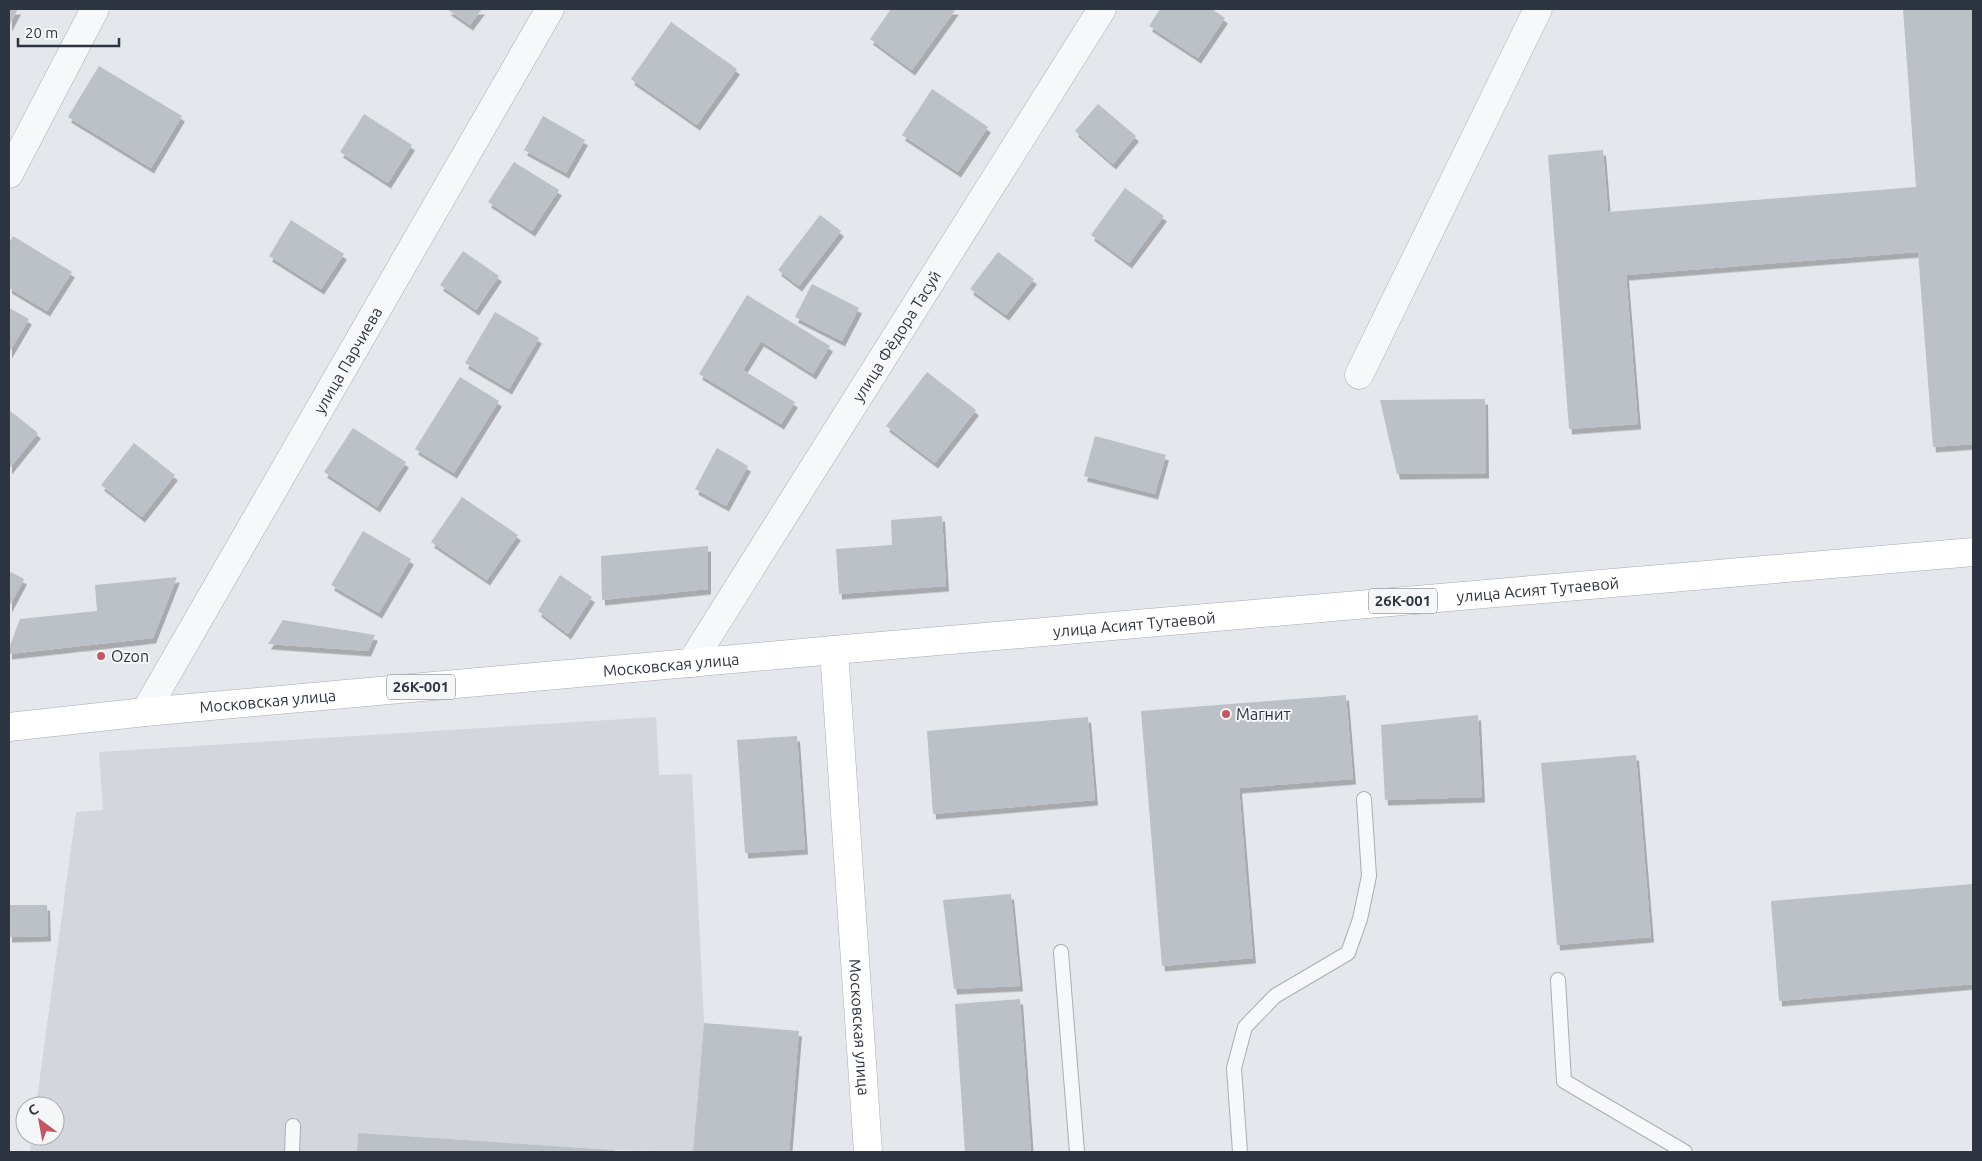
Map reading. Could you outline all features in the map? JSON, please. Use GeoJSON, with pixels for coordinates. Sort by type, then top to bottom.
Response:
{"type":"FeatureCollection","features":[{"type":"Feature","properties":{"kind":"main road","name":"улица Асият Тутаевой"},"geometry":{"type":"LineString","coordinates":[[834,650],[1973,552]]}},
{"type":"Feature","properties":{"kind":"main road","name":"Московская улица"},"geometry":{"type":"LineString","coordinates":[[9,727],[145,712],[834,650],[868,1152]]}},
{"type":"Feature","properties":{"kind":"street"},"geometry":{"type":"LineString","coordinates":[[9,174],[95,9]]}},
{"type":"Feature","properties":{"kind":"street","name":"улица Парчиева"},"geometry":{"type":"LineString","coordinates":[[145,712],[550,9]]}},
{"type":"Feature","properties":{"kind":"street","name":"улица Фёдора Тасуй"},"geometry":{"type":"LineString","coordinates":[[691,663],[1102,9]]}},
{"type":"Feature","properties":{"kind":"street"},"geometry":{"type":"LineString","coordinates":[[1359,375],[1538,9]]}},
{"type":"Feature","properties":{"kind":"lane"},"geometry":{"type":"LineString","coordinates":[[1240,1152],[1234,1068],[1245,1027],[1275,996],[1348,953],[1360,920],[1369,876],[1364,799]]}},
{"type":"Feature","properties":{"kind":"lane"},"geometry":{"type":"LineString","coordinates":[[1061,952],[1077,1152]]}},
{"type":"Feature","properties":{"kind":"lane"},"geometry":{"type":"LineString","coordinates":[[1558,980],[1564,1081],[1685,1152]]}},
{"type":"Feature","properties":{"kind":"lane"},"geometry":{"type":"LineString","coordinates":[[292,1152],[293,1126]]}},
{"type":"Feature","properties":{"kind":"shaded area"},"geometry":{"type":"Polygon","coordinates":[[[656,717],[659,775],[692,774],[704,1023],[693,1152],[615,1150],[358,1133],[357,1152],[30,1152],[31,1146],[65,1146],[65,1096],[37,1096],[76,812],[103,810],[99,752],[656,717]]]}},
{"type":"Feature","properties":{"kind":"building"},"geometry":{"type":"Polygon","coordinates":[[[9,9],[18,9],[9,26],[9,9]]]}},
{"type":"Feature","properties":{"kind":"building"},"geometry":{"type":"Polygon","coordinates":[[[447,9],[482,9],[470,25],[447,9]]]}},
{"type":"Feature","properties":{"kind":"building"},"geometry":{"type":"Polygon","coordinates":[[[891,9],[956,9],[912,70],[870,39],[891,9]]]}},
{"type":"Feature","properties":{"kind":"building"},"geometry":{"type":"Polygon","coordinates":[[[1160,9],[1212,9],[1225,18],[1198,58],[1149,26],[1160,9]]]}},
{"type":"Feature","properties":{"kind":"building"},"geometry":{"type":"Polygon","coordinates":[[[1903,9],[1973,9],[1973,444],[1933,447],[1918,252],[1626,275],[1638,424],[1569,429],[1548,155],[1603,150],[1608,212],[1916,187],[1903,9]]]}},
{"type":"Feature","properties":{"kind":"building"},"geometry":{"type":"Polygon","coordinates":[[[671,22],[737,69],[697,125],[631,79],[671,22]]]}},
{"type":"Feature","properties":{"kind":"building"},"geometry":{"type":"Polygon","coordinates":[[[99,66],[182,116],[151,168],[68,117],[99,66]]]}},
{"type":"Feature","properties":{"kind":"building"},"geometry":{"type":"Polygon","coordinates":[[[932,89],[988,127],[958,172],[902,135],[932,89]]]}},
{"type":"Feature","properties":{"kind":"building"},"geometry":{"type":"Polygon","coordinates":[[[1098,104],[1136,136],[1113,164],[1075,131],[1098,104]]]}},
{"type":"Feature","properties":{"kind":"building"},"geometry":{"type":"Polygon","coordinates":[[[364,114],[412,145],[388,183],[340,152],[364,114]]]}},
{"type":"Feature","properties":{"kind":"building"},"geometry":{"type":"Polygon","coordinates":[[[543,116],[585,140],[566,173],[524,150],[543,116]]]}},
{"type":"Feature","properties":{"kind":"building"},"geometry":{"type":"Polygon","coordinates":[[[514,162],[559,190],[532,231],[488,202],[514,162]]]}},
{"type":"Feature","properties":{"kind":"building"},"geometry":{"type":"Polygon","coordinates":[[[1125,188],[1164,216],[1129,263],[1091,235],[1125,188]]]}},
{"type":"Feature","properties":{"kind":"building"},"geometry":{"type":"Polygon","coordinates":[[[820,215],[841,231],[799,286],[778,270],[820,215]]]}},
{"type":"Feature","properties":{"kind":"building"},"geometry":{"type":"Polygon","coordinates":[[[291,220],[344,254],[321,289],[269,256],[291,220]]]}},
{"type":"Feature","properties":{"kind":"building"},"geometry":{"type":"Polygon","coordinates":[[[13,236],[72,272],[47,311],[9,288],[9,243],[13,236]]]}},
{"type":"Feature","properties":{"kind":"building"},"geometry":{"type":"Polygon","coordinates":[[[463,251],[499,276],[476,310],[440,285],[463,251]]]}},
{"type":"Feature","properties":{"kind":"building"},"geometry":{"type":"Polygon","coordinates":[[[998,252],[1034,279],[1006,315],[970,289],[998,252]]]}},
{"type":"Feature","properties":{"kind":"building"},"geometry":{"type":"Polygon","coordinates":[[[812,284],[859,308],[842,341],[795,317],[812,284]]]}},
{"type":"Feature","properties":{"kind":"building"},"geometry":{"type":"Polygon","coordinates":[[[747,295],[830,346],[813,374],[761,341],[743,370],[795,402],[781,424],[699,374],[747,295]]]}},
{"type":"Feature","properties":{"kind":"building"},"geometry":{"type":"Polygon","coordinates":[[[9,308],[29,319],[9,353],[9,308]]]}},
{"type":"Feature","properties":{"kind":"building"},"geometry":{"type":"Polygon","coordinates":[[[495,312],[539,338],[509,389],[465,363],[495,312]]]}},
{"type":"Feature","properties":{"kind":"building"},"geometry":{"type":"Polygon","coordinates":[[[927,372],[976,410],[935,463],[886,426],[927,372]]]}},
{"type":"Feature","properties":{"kind":"building"},"geometry":{"type":"Polygon","coordinates":[[[460,377],[499,401],[454,473],[415,449],[460,377]]]}},
{"type":"Feature","properties":{"kind":"building"},"geometry":{"type":"Polygon","coordinates":[[[1485,399],[1486,473],[1397,474],[1380,400],[1485,399]]]}},
{"type":"Feature","properties":{"kind":"building"},"geometry":{"type":"Polygon","coordinates":[[[9,410],[38,433],[9,469],[9,410]]]}},
{"type":"Feature","properties":{"kind":"building"},"geometry":{"type":"Polygon","coordinates":[[[353,428],[406,462],[377,507],[324,472],[353,428]]]}},
{"type":"Feature","properties":{"kind":"building"},"geometry":{"type":"Polygon","coordinates":[[[1095,436],[1166,455],[1155,494],[1084,476],[1095,436]]]}},
{"type":"Feature","properties":{"kind":"building"},"geometry":{"type":"Polygon","coordinates":[[[134,443],[175,475],[142,517],[101,485],[134,443]]]}},
{"type":"Feature","properties":{"kind":"building"},"geometry":{"type":"Polygon","coordinates":[[[717,448],[748,466],[726,506],[695,489],[717,448]]]}},
{"type":"Feature","properties":{"kind":"building"},"geometry":{"type":"Polygon","coordinates":[[[462,497],[518,535],[487,580],[431,542],[462,497]]]}},
{"type":"Feature","properties":{"kind":"building"},"geometry":{"type":"Polygon","coordinates":[[[942,516],[946,586],[839,594],[836,549],[892,545],[891,520],[942,516]]]}},
{"type":"Feature","properties":{"kind":"building"},"geometry":{"type":"Polygon","coordinates":[[[363,531],[411,559],[379,613],[331,585],[363,531]]]}},
{"type":"Feature","properties":{"kind":"building"},"geometry":{"type":"Polygon","coordinates":[[[708,546],[708,589],[602,600],[601,556],[708,546]]]}},
{"type":"Feature","properties":{"kind":"building"},"geometry":{"type":"Polygon","coordinates":[[[9,571],[24,579],[9,607],[9,571]]]}},
{"type":"Feature","properties":{"kind":"building"},"geometry":{"type":"Polygon","coordinates":[[[560,575],[592,597],[568,634],[538,611],[560,575]]]}},
{"type":"Feature","properties":{"kind":"building"},"geometry":{"type":"Polygon","coordinates":[[[177,577],[153,638],[9,654],[9,648],[20,619],[97,611],[95,585],[177,577]]]}},
{"type":"Feature","properties":{"kind":"building"},"geometry":{"type":"Polygon","coordinates":[[[283,620],[375,635],[368,651],[268,644],[283,620]]]}},
{"type":"Feature","properties":{"kind":"building"},"geometry":{"type":"Polygon","coordinates":[[[1346,695],[1353,779],[1239,788],[1253,958],[1162,966],[1141,711],[1346,695]]]}},
{"type":"Feature","properties":{"kind":"building"},"geometry":{"type":"Polygon","coordinates":[[[1478,715],[1482,797],[1385,800],[1381,725],[1478,715]]]}},
{"type":"Feature","properties":{"kind":"building"},"geometry":{"type":"Polygon","coordinates":[[[1088,717],[1095,800],[933,814],[927,731],[1088,717]]]}},
{"type":"Feature","properties":{"kind":"building"},"geometry":{"type":"Polygon","coordinates":[[[797,736],[805,849],[745,853],[737,740],[797,736]]]}},
{"type":"Feature","properties":{"kind":"building"},"geometry":{"type":"Polygon","coordinates":[[[1636,755],[1651,937],[1557,945],[1541,763],[1636,755]]]}},
{"type":"Feature","properties":{"kind":"building"},"geometry":{"type":"Polygon","coordinates":[[[1973,884],[1973,984],[1779,1001],[1771,901],[1973,884]]]}},
{"type":"Feature","properties":{"kind":"building"},"geometry":{"type":"Polygon","coordinates":[[[1011,894],[1020,986],[954,989],[943,900],[1011,894]]]}},
{"type":"Feature","properties":{"kind":"building"},"geometry":{"type":"Polygon","coordinates":[[[9,905],[47,905],[48,936],[9,937],[9,905]]]}},
{"type":"Feature","properties":{"kind":"building"},"geometry":{"type":"Polygon","coordinates":[[[1020,999],[1031,1152],[965,1152],[955,1004],[1020,999]]]}},
{"type":"Feature","properties":{"kind":"building"},"geometry":{"type":"Polygon","coordinates":[[[704,1023],[799,1031],[789,1152],[693,1152],[704,1023]]]}},
{"type":"Feature","properties":{"kind":"building"},"geometry":{"type":"Polygon","coordinates":[[[358,1133],[615,1150],[615,1152],[357,1152],[358,1133]]]}},
{"type":"Feature","properties":{"kind":"place","name":"Ozon"},"geometry":{"type":"Point","coordinates":[101,656]}},
{"type":"Feature","properties":{"kind":"place","name":"Магнит"},"geometry":{"type":"Point","coordinates":[1226,714]}}]}
